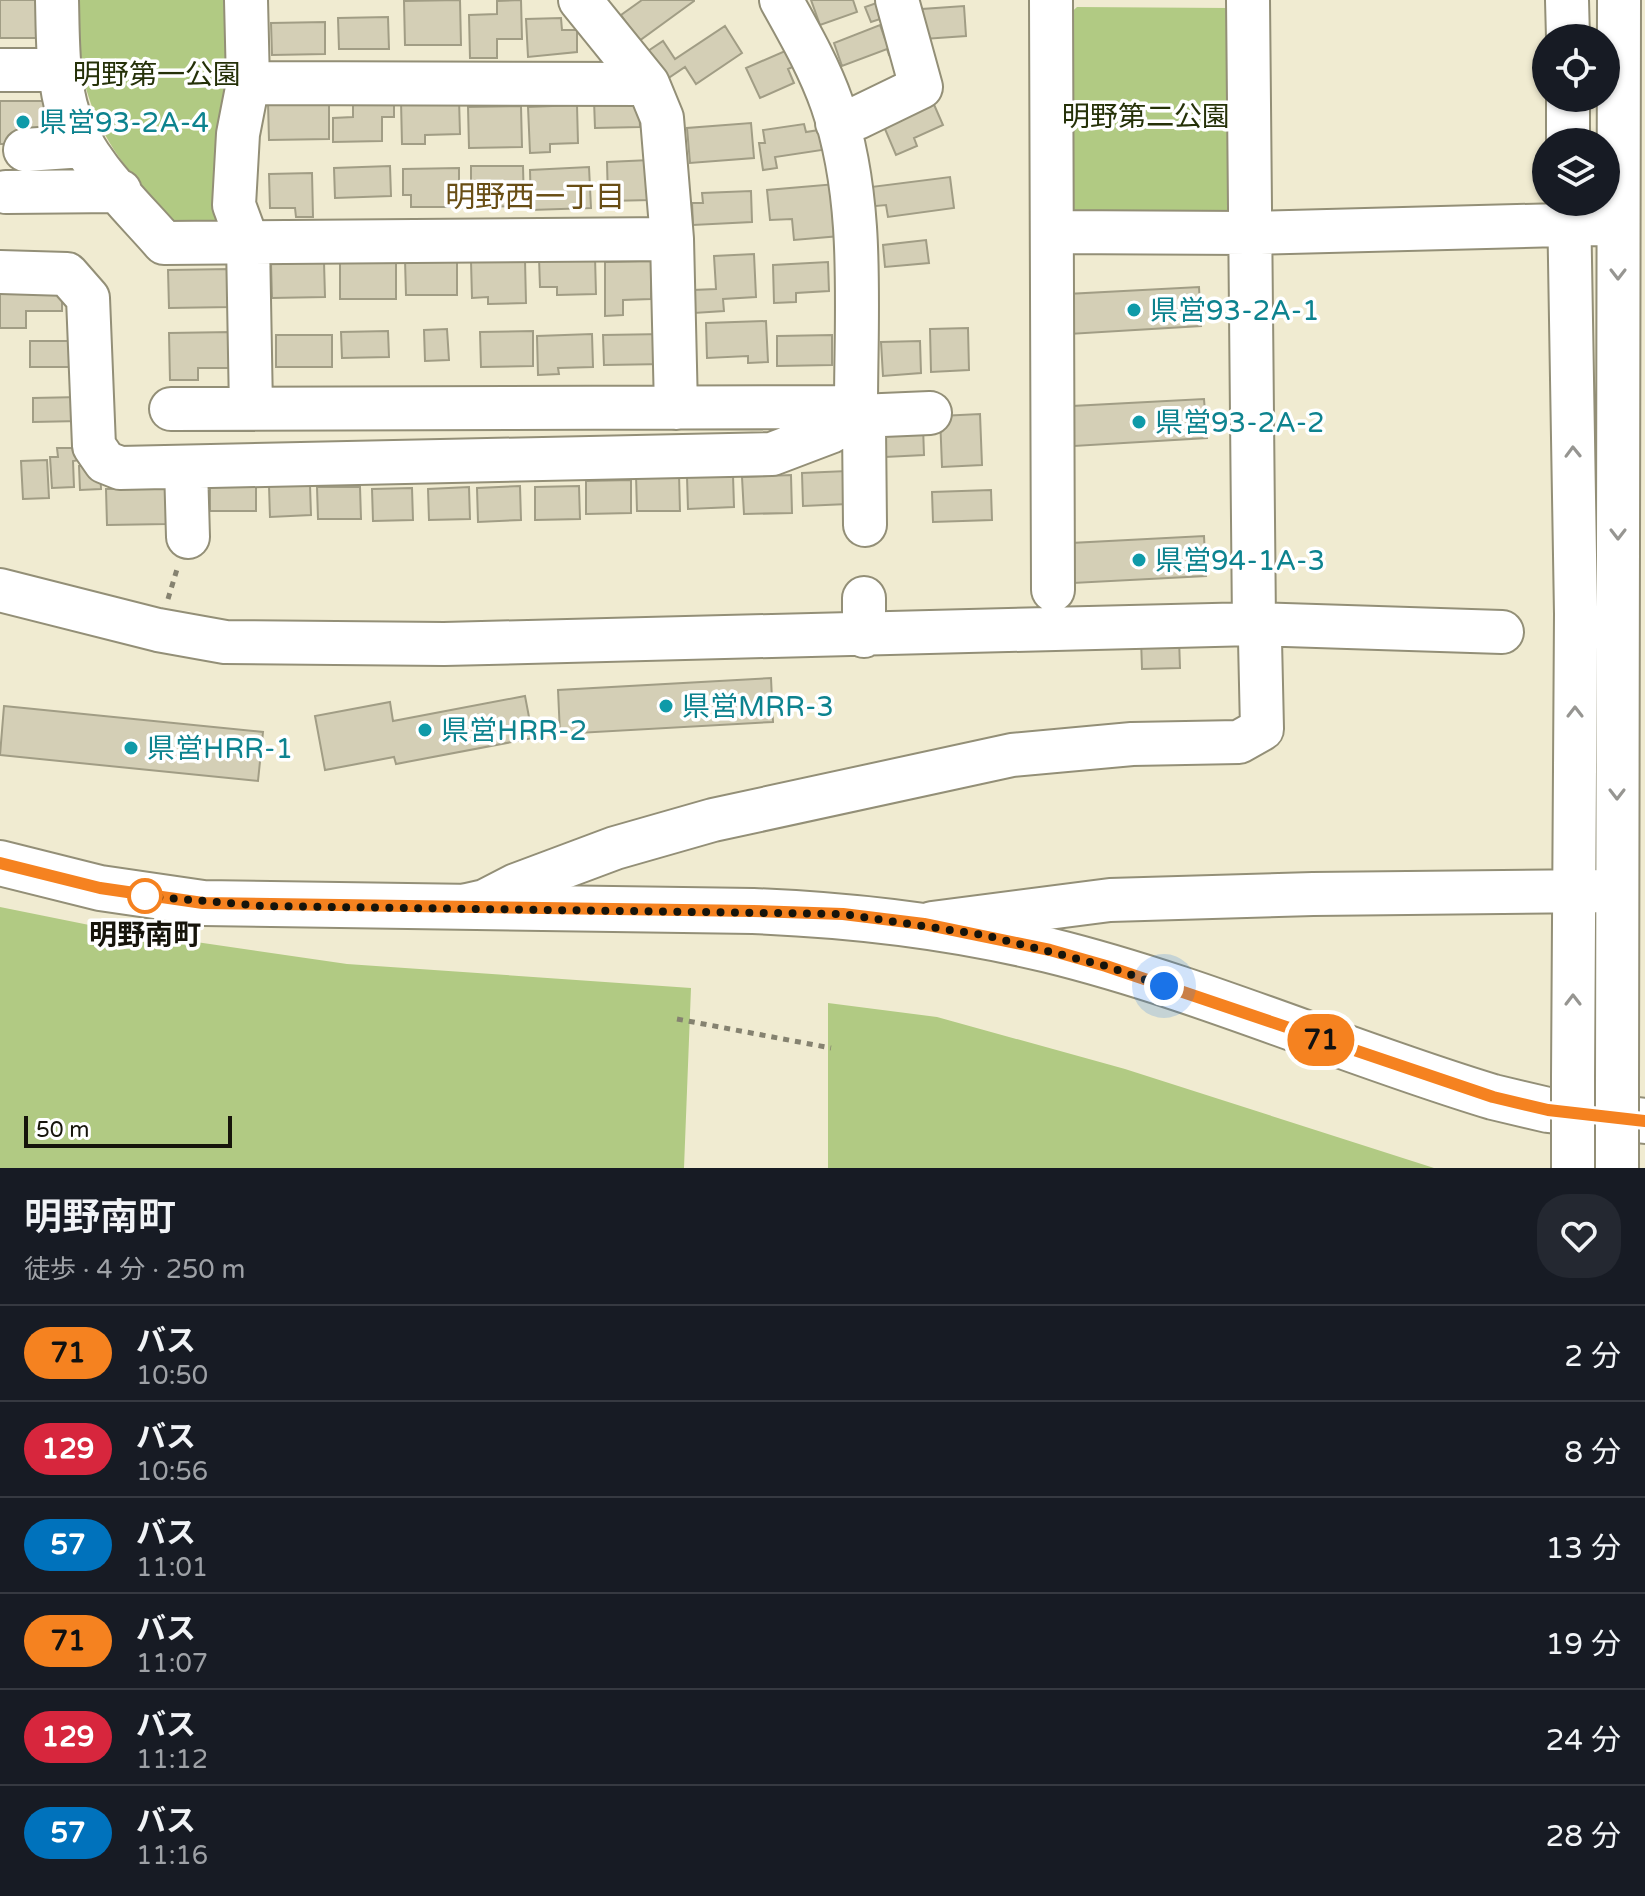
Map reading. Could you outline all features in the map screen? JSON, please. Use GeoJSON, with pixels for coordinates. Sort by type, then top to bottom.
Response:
{"type":"FeatureCollection","features":[{"type":"Feature","properties":{"kind":"main road"},"geometry":{"type":"LineString","coordinates":[[0,863],[100,888],[203,903],[753,911],[843,914],[924,924],[1106,966],[1493,1097],[1548,1110],[1631,1105]]}},
{"type":"Feature","properties":{"kind":"street"},"geometry":{"type":"LineString","coordinates":[[57,0],[60,70],[69,116],[84,146],[164,243],[672,239]]}},
{"type":"Feature","properties":{"kind":"street"},"geometry":{"type":"LineString","coordinates":[[246,0],[248,83],[220,200],[248,243],[251,409]]}},
{"type":"Feature","properties":{"kind":"street"},"geometry":{"type":"LineString","coordinates":[[580,0],[648,84],[662,118],[667,146],[672,239],[676,408]]}},
{"type":"Feature","properties":{"kind":"street"},"geometry":{"type":"LineString","coordinates":[[781,0],[810,50],[837,123],[847,167],[856,246],[857,412],[864,427],[865,525]]}},
{"type":"Feature","properties":{"kind":"street"},"geometry":{"type":"LineString","coordinates":[[837,123],[857,118],[921,87],[897,0]]}},
{"type":"Feature","properties":{"kind":"street"},"geometry":{"type":"LineString","coordinates":[[1051,0],[1053,590]]}},
{"type":"Feature","properties":{"kind":"street"},"geometry":{"type":"LineString","coordinates":[[454,907],[485,901],[516,885],[615,848],[713,820],[1012,755],[1132,744],[1239,742],[1262,729],[1260,640],[1254,624],[1248,0]]}},
{"type":"Feature","properties":{"kind":"street"},"geometry":{"type":"LineString","coordinates":[[1567,0],[1568,24]]}},
{"type":"Feature","properties":{"kind":"street"},"geometry":{"type":"LineString","coordinates":[[1617,1168],[1631,1105],[1632,223],[1619,0]]}},
{"type":"Feature","properties":{"kind":"street"},"geometry":{"type":"LineString","coordinates":[[0,70],[60,70]]}},
{"type":"Feature","properties":{"kind":"street"},"geometry":{"type":"LineString","coordinates":[[248,83],[648,84]]}},
{"type":"Feature","properties":{"kind":"street"},"geometry":{"type":"LineString","coordinates":[[25,150],[84,146]]}},
{"type":"Feature","properties":{"kind":"street"},"geometry":{"type":"LineString","coordinates":[[6,192],[120,191]]}},
{"type":"Feature","properties":{"kind":"street"},"geometry":{"type":"LineString","coordinates":[[1052,232],[1249,233],[1532,215]]}},
{"type":"Feature","properties":{"kind":"street"},"geometry":{"type":"LineString","coordinates":[[1569,216],[1576,614],[1573,1168]]}},
{"type":"Feature","properties":{"kind":"street"},"geometry":{"type":"LineString","coordinates":[[1588,216],[1632,223]]}},
{"type":"Feature","properties":{"kind":"street"},"geometry":{"type":"LineString","coordinates":[[0,272],[67,274],[88,298],[94,446],[105,462],[120,468],[772,454],[830,432],[857,412]]}},
{"type":"Feature","properties":{"kind":"street"},"geometry":{"type":"LineString","coordinates":[[171,409],[676,408],[930,413]]}},
{"type":"Feature","properties":{"kind":"street"},"geometry":{"type":"LineString","coordinates":[[186,467],[188,537]]}},
{"type":"Feature","properties":{"kind":"street"},"geometry":{"type":"LineString","coordinates":[[0,590],[158,630],[225,642],[429,644],[864,617],[1502,632]]}},
{"type":"Feature","properties":{"kind":"street"},"geometry":{"type":"LineString","coordinates":[[924,924],[1110,900],[1574,890],[1631,893]]}},
{"type":"Feature","properties":{"kind":"path"},"geometry":{"type":"LineString","coordinates":[[158,630],[188,537]]}},
{"type":"Feature","properties":{"kind":"path"},"geometry":{"type":"LineString","coordinates":[[677,1019],[831,1048]]}},
{"type":"Feature","properties":{"kind":"green space","name":"明野第一公園"},"geometry":{"type":"Polygon","coordinates":[[[72,0],[232,0],[233,215],[187,234],[117,155],[102,130],[82,74],[72,0]]]}},
{"type":"Feature","properties":{"kind":"green space","name":"明野第二公園"},"geometry":{"type":"Polygon","coordinates":[[[1077,7],[1229,8],[1229,211],[1209,227],[1074,228],[1062,21],[1077,7]]]}},
{"type":"Feature","properties":{"kind":"green space"},"geometry":{"type":"Polygon","coordinates":[[[0,907],[114,930],[347,964],[691,988],[684,1168],[0,1168],[0,907]]]}},
{"type":"Feature","properties":{"kind":"green space"},"geometry":{"type":"Polygon","coordinates":[[[828,1003],[937,1017],[1125,1069],[1434,1168],[828,1168],[828,1003]]]}},
{"type":"Feature","properties":{"kind":"building"},"geometry":{"type":"Polygon","coordinates":[[[0,0],[36,0],[36,38],[0,38],[0,0]]]}},
{"type":"Feature","properties":{"kind":"building"},"geometry":{"type":"Polygon","coordinates":[[[460,0],[461,45],[405,45],[404,1],[460,0]]]}},
{"type":"Feature","properties":{"kind":"building"},"geometry":{"type":"Polygon","coordinates":[[[521,0],[522,39],[497,39],[497,58],[470,58],[469,15],[497,14],[497,1],[521,0]]]}},
{"type":"Feature","properties":{"kind":"building"},"geometry":{"type":"Polygon","coordinates":[[[642,0],[694,1],[639,41],[621,15],[642,0]]]}},
{"type":"Feature","properties":{"kind":"building"},"geometry":{"type":"Polygon","coordinates":[[[811,0],[853,0],[857,12],[820,25],[811,0]]]}},
{"type":"Feature","properties":{"kind":"building"},"geometry":{"type":"Polygon","coordinates":[[[885,0],[895,28],[884,31],[880,19],[871,22],[865,7],[885,0]]]}},
{"type":"Feature","properties":{"kind":"building"},"geometry":{"type":"Polygon","coordinates":[[[964,6],[966,36],[924,39],[922,9],[964,6]]]}},
{"type":"Feature","properties":{"kind":"building"},"geometry":{"type":"Polygon","coordinates":[[[388,17],[389,49],[339,49],[338,18],[388,17]]]}},
{"type":"Feature","properties":{"kind":"building"},"geometry":{"type":"Polygon","coordinates":[[[561,18],[562,30],[577,30],[577,52],[528,57],[526,19],[561,18]]]}},
{"type":"Feature","properties":{"kind":"building"},"geometry":{"type":"Polygon","coordinates":[[[325,22],[325,54],[272,55],[271,23],[325,22]]]}},
{"type":"Feature","properties":{"kind":"building"},"geometry":{"type":"Polygon","coordinates":[[[880,25],[885,39],[899,34],[904,49],[889,55],[887,49],[842,66],[834,43],[880,25]]]}},
{"type":"Feature","properties":{"kind":"building"},"geometry":{"type":"Polygon","coordinates":[[[725,26],[742,53],[696,84],[685,67],[664,81],[645,53],[663,41],[675,59],[725,26]]]}},
{"type":"Feature","properties":{"kind":"building"},"geometry":{"type":"Polygon","coordinates":[[[792,48],[799,64],[788,69],[794,83],[760,98],[746,68],[792,48]]]}},
{"type":"Feature","properties":{"kind":"building"},"geometry":{"type":"Polygon","coordinates":[[[394,96],[394,117],[382,117],[382,141],[333,142],[333,118],[353,117],[353,97],[394,96]]]}},
{"type":"Feature","properties":{"kind":"building"},"geometry":{"type":"Polygon","coordinates":[[[639,98],[640,127],[595,128],[594,100],[639,98]]]}},
{"type":"Feature","properties":{"kind":"building"},"geometry":{"type":"Polygon","coordinates":[[[459,99],[460,134],[425,135],[425,144],[402,144],[401,101],[459,99]]]}},
{"type":"Feature","properties":{"kind":"building"},"geometry":{"type":"Polygon","coordinates":[[[932,100],[943,125],[914,138],[917,146],[896,155],[882,122],[932,100]]]}},
{"type":"Feature","properties":{"kind":"building","name":"県営93-2A-4"},"geometry":{"type":"Polygon","coordinates":[[[0,101],[47,101],[47,144],[0,144],[0,101]]]}},
{"type":"Feature","properties":{"kind":"building"},"geometry":{"type":"Polygon","coordinates":[[[329,102],[329,139],[269,140],[268,103],[329,102]]]}},
{"type":"Feature","properties":{"kind":"building"},"geometry":{"type":"Polygon","coordinates":[[[577,105],[578,143],[550,144],[550,152],[530,153],[528,107],[577,105]]]}},
{"type":"Feature","properties":{"kind":"building"},"geometry":{"type":"Polygon","coordinates":[[[521,106],[522,147],[469,148],[468,107],[521,106]]]}},
{"type":"Feature","properties":{"kind":"building"},"geometry":{"type":"Polygon","coordinates":[[[751,123],[754,158],[690,163],[687,128],[751,123]]]}},
{"type":"Feature","properties":{"kind":"building"},"geometry":{"type":"Polygon","coordinates":[[[804,124],[806,132],[819,130],[822,150],[775,157],[777,168],[763,170],[759,143],[765,143],[763,130],[804,124]]]}},
{"type":"Feature","properties":{"kind":"building"},"geometry":{"type":"Polygon","coordinates":[[[650,160],[651,200],[608,201],[607,162],[650,160]]]}},
{"type":"Feature","properties":{"kind":"building"},"geometry":{"type":"Polygon","coordinates":[[[390,166],[391,196],[335,198],[334,168],[390,166]]]}},
{"type":"Feature","properties":{"kind":"building"},"geometry":{"type":"Polygon","coordinates":[[[471,166],[523,166],[524,206],[471,207],[471,166]]]}},
{"type":"Feature","properties":{"kind":"building"},"geometry":{"type":"Polygon","coordinates":[[[589,167],[591,208],[531,210],[530,170],[589,167]]]}},
{"type":"Feature","properties":{"kind":"building"},"geometry":{"type":"Polygon","coordinates":[[[459,168],[459,207],[411,207],[411,195],[403,195],[403,169],[459,168]]]}},
{"type":"Feature","properties":{"kind":"building"},"geometry":{"type":"Polygon","coordinates":[[[312,173],[313,217],[296,217],[295,208],[270,208],[269,174],[312,173]]]}},
{"type":"Feature","properties":{"kind":"building"},"geometry":{"type":"Polygon","coordinates":[[[950,177],[954,208],[888,217],[886,205],[865,207],[863,188],[950,177]]]}},
{"type":"Feature","properties":{"kind":"building"},"geometry":{"type":"Polygon","coordinates":[[[836,184],[840,236],[794,240],[792,219],[770,220],[767,190],[836,184]]]}},
{"type":"Feature","properties":{"kind":"building"},"geometry":{"type":"Polygon","coordinates":[[[751,191],[752,222],[693,225],[692,203],[703,203],[702,193],[751,191]]]}},
{"type":"Feature","properties":{"kind":"building"},"geometry":{"type":"Polygon","coordinates":[[[926,240],[929,263],[885,267],[883,245],[926,240]]]}},
{"type":"Feature","properties":{"kind":"building"},"geometry":{"type":"Polygon","coordinates":[[[754,254],[756,297],[723,299],[724,311],[694,313],[693,290],[716,289],[714,256],[754,254]]]}},
{"type":"Feature","properties":{"kind":"building"},"geometry":{"type":"Polygon","coordinates":[[[595,257],[596,294],[557,295],[557,287],[540,287],[539,258],[595,257]]]}},
{"type":"Feature","properties":{"kind":"building"},"geometry":{"type":"Polygon","coordinates":[[[457,259],[457,295],[406,295],[405,260],[457,259]]]}},
{"type":"Feature","properties":{"kind":"building"},"geometry":{"type":"Polygon","coordinates":[[[396,260],[396,299],[340,299],[340,261],[396,260]]]}},
{"type":"Feature","properties":{"kind":"building"},"geometry":{"type":"Polygon","coordinates":[[[525,260],[526,303],[488,304],[488,297],[472,298],[471,261],[525,260]]]}},
{"type":"Feature","properties":{"kind":"building"},"geometry":{"type":"Polygon","coordinates":[[[651,261],[651,299],[623,300],[623,315],[605,316],[605,262],[651,261]]]}},
{"type":"Feature","properties":{"kind":"building"},"geometry":{"type":"Polygon","coordinates":[[[324,262],[325,297],[272,298],[271,264],[324,262]]]}},
{"type":"Feature","properties":{"kind":"building"},"geometry":{"type":"Polygon","coordinates":[[[828,262],[829,291],[796,293],[796,302],[774,303],[773,265],[828,262]]]}},
{"type":"Feature","properties":{"kind":"building"},"geometry":{"type":"Polygon","coordinates":[[[231,269],[232,307],[169,308],[168,270],[231,269]]]}},
{"type":"Feature","properties":{"kind":"building"},"geometry":{"type":"Polygon","coordinates":[[[62,285],[62,311],[26,311],[26,328],[0,328],[0,294],[23,294],[62,285]]]}},
{"type":"Feature","properties":{"kind":"building","name":"県営93-2A-1"},"geometry":{"type":"Polygon","coordinates":[[[1199,287],[1201,326],[1069,334],[1067,294],[1199,287]]]}},
{"type":"Feature","properties":{"kind":"building"},"geometry":{"type":"Polygon","coordinates":[[[766,321],[768,362],[748,363],[748,356],[707,358],[706,323],[766,321]]]}},
{"type":"Feature","properties":{"kind":"building"},"geometry":{"type":"Polygon","coordinates":[[[968,328],[969,370],[931,372],[930,329],[968,328]]]}},
{"type":"Feature","properties":{"kind":"building"},"geometry":{"type":"Polygon","coordinates":[[[447,329],[449,360],[425,361],[424,330],[447,329]]]}},
{"type":"Feature","properties":{"kind":"building"},"geometry":{"type":"Polygon","coordinates":[[[388,331],[389,357],[342,358],[341,332],[388,331]]]}},
{"type":"Feature","properties":{"kind":"building"},"geometry":{"type":"Polygon","coordinates":[[[533,331],[533,366],[481,367],[480,332],[533,331]]]}},
{"type":"Feature","properties":{"kind":"building"},"geometry":{"type":"Polygon","coordinates":[[[231,332],[231,368],[198,368],[198,380],[170,380],[169,333],[231,332]]]}},
{"type":"Feature","properties":{"kind":"building"},"geometry":{"type":"Polygon","coordinates":[[[592,334],[593,367],[558,368],[559,374],[538,375],[537,336],[592,334]]]}},
{"type":"Feature","properties":{"kind":"building"},"geometry":{"type":"Polygon","coordinates":[[[664,334],[665,364],[604,365],[603,335],[664,334]]]}},
{"type":"Feature","properties":{"kind":"building"},"geometry":{"type":"Polygon","coordinates":[[[276,335],[332,335],[332,367],[276,367],[276,335]]]}},
{"type":"Feature","properties":{"kind":"building"},"geometry":{"type":"Polygon","coordinates":[[[832,335],[832,365],[777,366],[777,336],[832,335]]]}},
{"type":"Feature","properties":{"kind":"building"},"geometry":{"type":"Polygon","coordinates":[[[30,341],[80,341],[80,367],[30,367],[30,341]]]}},
{"type":"Feature","properties":{"kind":"building"},"geometry":{"type":"Polygon","coordinates":[[[920,341],[921,373],[883,376],[881,342],[920,341]]]}},
{"type":"Feature","properties":{"kind":"building"},"geometry":{"type":"Polygon","coordinates":[[[80,397],[80,421],[33,422],[33,398],[80,397]]]}},
{"type":"Feature","properties":{"kind":"building","name":"県営93-2A-2"},"geometry":{"type":"Polygon","coordinates":[[[1204,399],[1207,438],[1074,446],[1072,406],[1204,399]]]}},
{"type":"Feature","properties":{"kind":"building"},"geometry":{"type":"Polygon","coordinates":[[[980,414],[982,465],[942,467],[940,416],[980,414]]]}},
{"type":"Feature","properties":{"kind":"building"},"geometry":{"type":"Polygon","coordinates":[[[923,426],[924,455],[885,457],[883,428],[923,426]]]}},
{"type":"Feature","properties":{"kind":"building"},"geometry":{"type":"Polygon","coordinates":[[[57,448],[79,448],[80,460],[73,461],[74,487],[52,488],[50,457],[58,457],[57,448]]]}},
{"type":"Feature","properties":{"kind":"building"},"geometry":{"type":"Polygon","coordinates":[[[47,460],[49,498],[23,499],[21,461],[47,460]]]}},
{"type":"Feature","properties":{"kind":"building"},"geometry":{"type":"Polygon","coordinates":[[[79,466],[100,466],[101,489],[80,490],[79,466]]]}},
{"type":"Feature","properties":{"kind":"building"},"geometry":{"type":"Polygon","coordinates":[[[847,471],[848,504],[803,506],[802,473],[847,471]]]}},
{"type":"Feature","properties":{"kind":"building"},"geometry":{"type":"Polygon","coordinates":[[[679,474],[680,511],[637,511],[636,475],[679,474]]]}},
{"type":"Feature","properties":{"kind":"building"},"geometry":{"type":"Polygon","coordinates":[[[733,475],[734,507],[688,509],[687,477],[733,475]]]}},
{"type":"Feature","properties":{"kind":"building"},"geometry":{"type":"Polygon","coordinates":[[[791,475],[792,513],[744,514],[742,477],[791,475]]]}},
{"type":"Feature","properties":{"kind":"building"},"geometry":{"type":"Polygon","coordinates":[[[631,480],[631,513],[586,514],[586,481],[631,480]]]}},
{"type":"Feature","properties":{"kind":"building"},"geometry":{"type":"Polygon","coordinates":[[[210,485],[256,485],[256,511],[210,511],[210,485]]]}},
{"type":"Feature","properties":{"kind":"building"},"geometry":{"type":"Polygon","coordinates":[[[310,485],[311,515],[270,517],[269,486],[310,485]]]}},
{"type":"Feature","properties":{"kind":"building"},"geometry":{"type":"Polygon","coordinates":[[[520,486],[521,520],[478,522],[477,488],[520,486]]]}},
{"type":"Feature","properties":{"kind":"building"},"geometry":{"type":"Polygon","coordinates":[[[579,486],[580,519],[535,520],[535,487],[579,486]]]}},
{"type":"Feature","properties":{"kind":"building"},"geometry":{"type":"Polygon","coordinates":[[[317,487],[360,487],[361,519],[318,519],[317,487]]]}},
{"type":"Feature","properties":{"kind":"building"},"geometry":{"type":"Polygon","coordinates":[[[469,487],[470,519],[429,520],[428,489],[469,487]]]}},
{"type":"Feature","properties":{"kind":"building"},"geometry":{"type":"Polygon","coordinates":[[[166,488],[167,524],[107,525],[106,489],[166,488]]]}},
{"type":"Feature","properties":{"kind":"building"},"geometry":{"type":"Polygon","coordinates":[[[412,488],[413,520],[373,521],[372,489],[412,488]]]}},
{"type":"Feature","properties":{"kind":"building"},"geometry":{"type":"Polygon","coordinates":[[[991,490],[992,520],[933,522],[932,492],[991,490]]]}},
{"type":"Feature","properties":{"kind":"building","name":"県営94-1A-3"},"geometry":{"type":"Polygon","coordinates":[[[1204,536],[1206,576],[1073,583],[1071,543],[1204,536]]]}},
{"type":"Feature","properties":{"kind":"building"},"geometry":{"type":"Polygon","coordinates":[[[1141,639],[1179,639],[1180,668],[1142,669],[1141,639]]]}},
{"type":"Feature","properties":{"kind":"building","name":"県営MRR-3"},"geometry":{"type":"Polygon","coordinates":[[[771,678],[773,722],[560,734],[558,690],[771,678]]]}},
{"type":"Feature","properties":{"kind":"building","name":"県営HRR-2"},"geometry":{"type":"Polygon","coordinates":[[[525,696],[533,738],[396,764],[394,757],[325,770],[315,716],[390,702],[393,721],[525,696]]]}},
{"type":"Feature","properties":{"kind":"building","name":"県営HRR-1"},"geometry":{"type":"Polygon","coordinates":[[[4,706],[263,732],[258,781],[0,755],[4,706]]]}},
{"type":"Feature","properties":{"kind":"bus line","name":"71"},"geometry":{"type":"LineString","coordinates":[[0,863],[100,888],[203,903],[753,911],[843,914],[924,924],[1050,950],[1106,966],[1493,1097],[1591,1117],[1645,1121]]}},
{"type":"Feature","properties":{"kind":"place","name":"県営93-2A-4"},"geometry":{"type":"Point","coordinates":[23,122]}},
{"type":"Feature","properties":{"kind":"place","name":"県営93-2A-1"},"geometry":{"type":"Point","coordinates":[1134,310]}},
{"type":"Feature","properties":{"kind":"place","name":"県営93-2A-2"},"geometry":{"type":"Point","coordinates":[1139,422]}},
{"type":"Feature","properties":{"kind":"place","name":"県営94-1A-3"},"geometry":{"type":"Point","coordinates":[1139,560]}},
{"type":"Feature","properties":{"kind":"place","name":"県営MRR-3"},"geometry":{"type":"Point","coordinates":[666,706]}},
{"type":"Feature","properties":{"kind":"place","name":"県営HRR-2"},"geometry":{"type":"Point","coordinates":[425,730]}},
{"type":"Feature","properties":{"kind":"place","name":"県営HRR-1"},"geometry":{"type":"Point","coordinates":[131,748]}},
{"type":"Feature","properties":{"kind":"place","name":"明野南町"},"geometry":{"type":"Point","coordinates":[145,896]}},
{"type":"Feature","properties":{"kind":"district","name":"明野西一丁目"},"geometry":{"type":"Point","coordinates":[535,197]}},
{"type":"Feature","properties":{"kind":"route"},"geometry":{"type":"LineString","coordinates":[[145,896],[263,906],[843,914],[984,935],[1050,950],[1164,986]]}}]}
